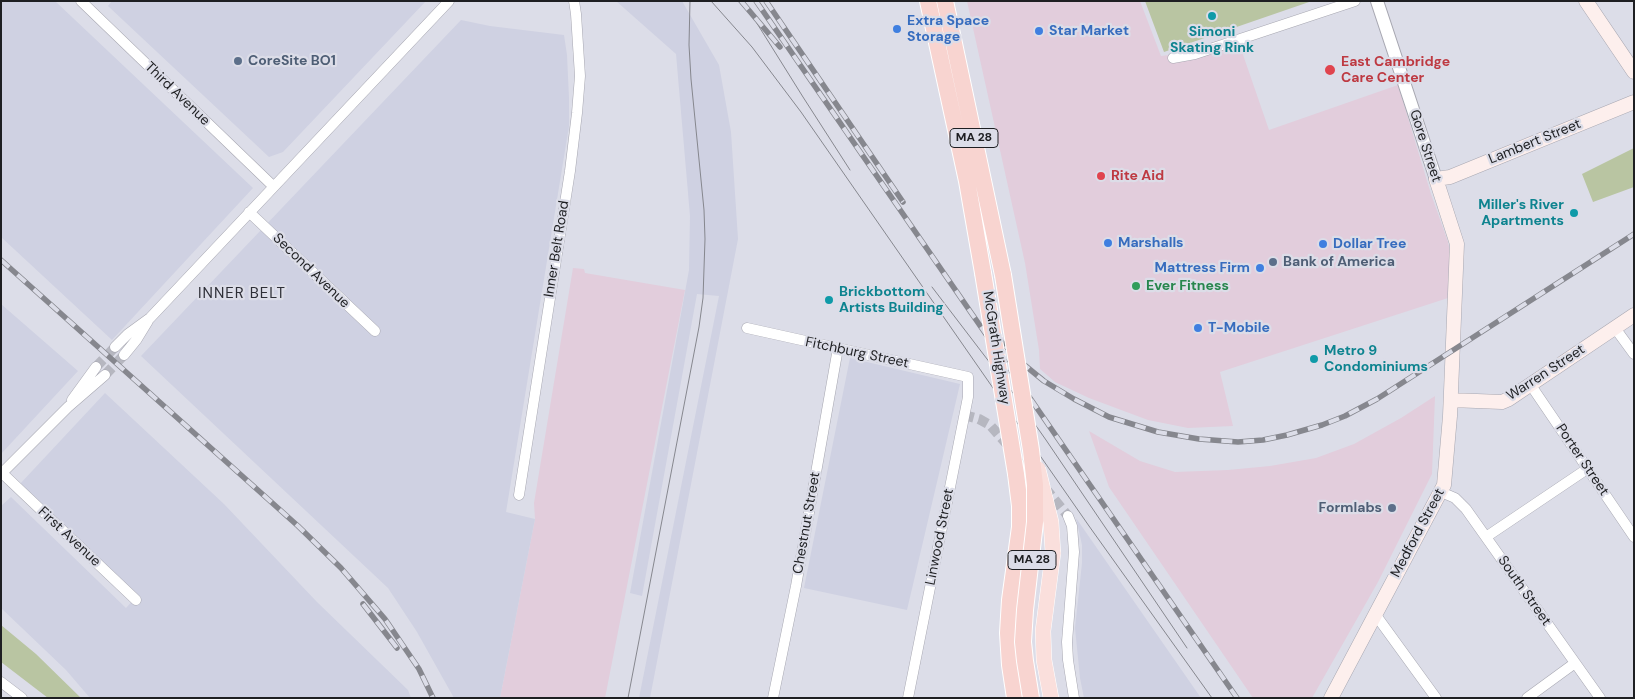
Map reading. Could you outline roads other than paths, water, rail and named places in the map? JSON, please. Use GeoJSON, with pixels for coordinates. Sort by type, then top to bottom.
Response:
{"type":"FeatureCollection","features":[{"type":"Feature","properties":{"kind":"highway","name":"McGrath Highway"},"geometry":{"type":"LineString","coordinates":[[928,1],[966,174],[1020,506],[1020,526],[1010,600],[1008,633],[1015,698]]}},
{"type":"Feature","properties":{"kind":"highway","name":"McGrath Highway"},"geometry":{"type":"LineString","coordinates":[[945,1],[1003,275],[1033,471],[1036,509],[1024,630],[1025,661],[1031,698]]}},
{"type":"Feature","properties":{"kind":"main road"},"geometry":{"type":"LineString","coordinates":[[1586,1],[1634,72]]}},
{"type":"Feature","properties":{"kind":"main road","name":"Lambert Street"},"geometry":{"type":"LineString","coordinates":[[1436,179],[1450,177],[1634,102]]}},
{"type":"Feature","properties":{"kind":"main road","name":"Gore Street"},"geometry":{"type":"LineString","coordinates":[[1436,179],[1457,244],[1457,263]]}},
{"type":"Feature","properties":{"kind":"main road","name":"Medford Street"},"geometry":{"type":"LineString","coordinates":[[1331,698],[1444,485],[1451,400],[1457,263]]}},
{"type":"Feature","properties":{"kind":"main road","name":"Warren Street"},"geometry":{"type":"LineString","coordinates":[[1451,400],[1502,402],[1509,399],[1634,315]]}},
{"type":"Feature","properties":{"kind":"main road","name":"McGrath Highway"},"geometry":{"type":"LineString","coordinates":[[1026,423],[1051,522],[1052,553],[1043,632],[1044,660],[1051,698]]}},
{"type":"Feature","properties":{"kind":"street","name":"Third Avenue"},"geometry":{"type":"LineString","coordinates":[[81,1],[273,186]]}},
{"type":"Feature","properties":{"kind":"street"},"geometry":{"type":"LineString","coordinates":[[115,347],[133,330],[150,318],[449,1]]}},
{"type":"Feature","properties":{"kind":"street","name":"Inner Belt Road"},"geometry":{"type":"LineString","coordinates":[[519,495],[578,113],[580,69],[574,1]]}},
{"type":"Feature","properties":{"kind":"street"},"geometry":{"type":"LineString","coordinates":[[1173,58],[1195,54],[1355,1]]}},
{"type":"Feature","properties":{"kind":"street","name":"Gore Street"},"geometry":{"type":"LineString","coordinates":[[1377,1],[1436,179]]}},
{"type":"Feature","properties":{"kind":"street","name":"Second Avenue"},"geometry":{"type":"LineString","coordinates":[[249,212],[374,331]]}},
{"type":"Feature","properties":{"kind":"street"},"geometry":{"type":"LineString","coordinates":[[124,355],[137,340],[150,318]]}},
{"type":"Feature","properties":{"kind":"street","name":"Fitchburg Street"},"geometry":{"type":"LineString","coordinates":[[747,328],[968,377]]}},
{"type":"Feature","properties":{"kind":"street"},"geometry":{"type":"LineString","coordinates":[[1616,328],[1634,354]]}},
{"type":"Feature","properties":{"kind":"street","name":"Chestnut Street"},"geometry":{"type":"LineString","coordinates":[[774,698],[838,348]]}},
{"type":"Feature","properties":{"kind":"street"},"geometry":{"type":"LineString","coordinates":[[68,407],[96,367]]}},
{"type":"Feature","properties":{"kind":"street"},"geometry":{"type":"LineString","coordinates":[[2,474],[68,407],[105,375]]}},
{"type":"Feature","properties":{"kind":"street","name":"Linwood Street"},"geometry":{"type":"LineString","coordinates":[[908,698],[968,398],[968,377]]}},
{"type":"Feature","properties":{"kind":"street","name":"Porter Street"},"geometry":{"type":"LineString","coordinates":[[1530,384],[1634,537]]}},
{"type":"Feature","properties":{"kind":"street"},"geometry":{"type":"LineString","coordinates":[[1486,537],[1588,469]]}},
{"type":"Feature","properties":{"kind":"street","name":"First Avenue"},"geometry":{"type":"LineString","coordinates":[[2,474],[136,600]]}},
{"type":"Feature","properties":{"kind":"street","name":"South Street"},"geometry":{"type":"LineString","coordinates":[[1441,492],[1455,498],[1461,504],[1600,698]]}},
{"type":"Feature","properties":{"kind":"street"},"geometry":{"type":"LineString","coordinates":[[1068,516],[1072,526],[1074,552],[1067,642],[1074,698]]}},
{"type":"Feature","properties":{"kind":"street"},"geometry":{"type":"LineString","coordinates":[[1375,614],[1436,698]]}},
{"type":"Feature","properties":{"kind":"street"},"geometry":{"type":"LineString","coordinates":[[1527,698],[1575,663]]}},
{"type":"Feature","properties":{"kind":"street"},"geometry":{"type":"LineString","coordinates":[[1,682],[22,698]]}},
{"type":"Feature","properties":{"kind":"tunnel"},"geometry":{"type":"LineString","coordinates":[[96,367],[115,347]]}},
{"type":"Feature","properties":{"kind":"tunnel"},"geometry":{"type":"LineString","coordinates":[[105,375],[124,355]]}},
{"type":"Feature","properties":{"kind":"tunnel"},"geometry":{"type":"LineString","coordinates":[[964,415],[979,419],[990,425],[1032,473]]}},
{"type":"Feature","properties":{"kind":"tunnel"},"geometry":{"type":"LineString","coordinates":[[1045,488],[1068,516]]}},
{"type":"Feature","properties":{"kind":"tram line"},"geometry":{"type":"LineString","coordinates":[[628,698],[703,298],[704,210],[691,79],[689,45],[690,1]]}},
{"type":"Feature","properties":{"kind":"tram line"},"geometry":{"type":"LineString","coordinates":[[711,1],[752,47],[801,112],[1089,526],[1212,698]]}},
{"type":"Feature","properties":{"kind":"tram line"},"geometry":{"type":"LineString","coordinates":[[743,1],[850,170]]}},
{"type":"Feature","properties":{"kind":"tram line"},"geometry":{"type":"LineString","coordinates":[[932,287],[1013,393],[1187,648]]}},
{"type":"Feature","properties":{"kind":"railway"},"geometry":{"type":"LineString","coordinates":[[741,1],[780,47]]}},
{"type":"Feature","properties":{"kind":"railway"},"geometry":{"type":"LineString","coordinates":[[756,1],[1237,698]]}},
{"type":"Feature","properties":{"kind":"railway"},"geometry":{"type":"LineString","coordinates":[[766,1],[903,202]]}},
{"type":"Feature","properties":{"kind":"railway"},"geometry":{"type":"LineString","coordinates":[[990,330],[1022,363],[1044,381],[1109,417],[1158,432],[1199,439],[1238,442],[1263,440],[1322,425],[1345,416],[1377,399],[1634,234]]}},
{"type":"Feature","properties":{"kind":"railway"},"geometry":{"type":"LineString","coordinates":[[1,260],[298,526],[341,568],[385,619],[419,669],[433,698]]}},
{"type":"Feature","properties":{"kind":"railway"},"geometry":{"type":"LineString","coordinates":[[363,604],[397,648]]}},
{"type":"Feature","properties":{"kind":"place","name":"Simoni Skating Rink"},"geometry":{"type":"Point","coordinates":[1212,16]}},
{"type":"Feature","properties":{"kind":"place","name":"Extra Space Storage"},"geometry":{"type":"Point","coordinates":[897,29]}},
{"type":"Feature","properties":{"kind":"place","name":"Star Market"},"geometry":{"type":"Point","coordinates":[1039,31]}},
{"type":"Feature","properties":{"kind":"place","name":"CoreSite BO1"},"geometry":{"type":"Point","coordinates":[238,61]}},
{"type":"Feature","properties":{"kind":"place","name":"East Cambridge Care Center"},"geometry":{"type":"Point","coordinates":[1330,70]}},
{"type":"Feature","properties":{"kind":"place","name":"Rite Aid"},"geometry":{"type":"Point","coordinates":[1101,176]}},
{"type":"Feature","properties":{"kind":"place","name":"Miller's River Apartments"},"geometry":{"type":"Point","coordinates":[1574,213]}},
{"type":"Feature","properties":{"kind":"place","name":"Marshalls"},"geometry":{"type":"Point","coordinates":[1108,243]}},
{"type":"Feature","properties":{"kind":"place","name":"Dollar Tree"},"geometry":{"type":"Point","coordinates":[1323,244]}},
{"type":"Feature","properties":{"kind":"place","name":"Bank of America"},"geometry":{"type":"Point","coordinates":[1273,262]}},
{"type":"Feature","properties":{"kind":"place","name":"Mattress Firm"},"geometry":{"type":"Point","coordinates":[1260,268]}},
{"type":"Feature","properties":{"kind":"place","name":"Ever Fitness"},"geometry":{"type":"Point","coordinates":[1136,286]}},
{"type":"Feature","properties":{"kind":"place","name":"Brickbottom Artists Building"},"geometry":{"type":"Point","coordinates":[829,300]}},
{"type":"Feature","properties":{"kind":"place","name":"T-Mobile"},"geometry":{"type":"Point","coordinates":[1198,328]}},
{"type":"Feature","properties":{"kind":"place","name":"Metro 9 Condominiums"},"geometry":{"type":"Point","coordinates":[1314,359]}},
{"type":"Feature","properties":{"kind":"place","name":"Formlabs"},"geometry":{"type":"Point","coordinates":[1392,508]}},
{"type":"Feature","properties":{"kind":"district","name":"INNER BELT"},"geometry":{"type":"Point","coordinates":[242,294]}}]}
